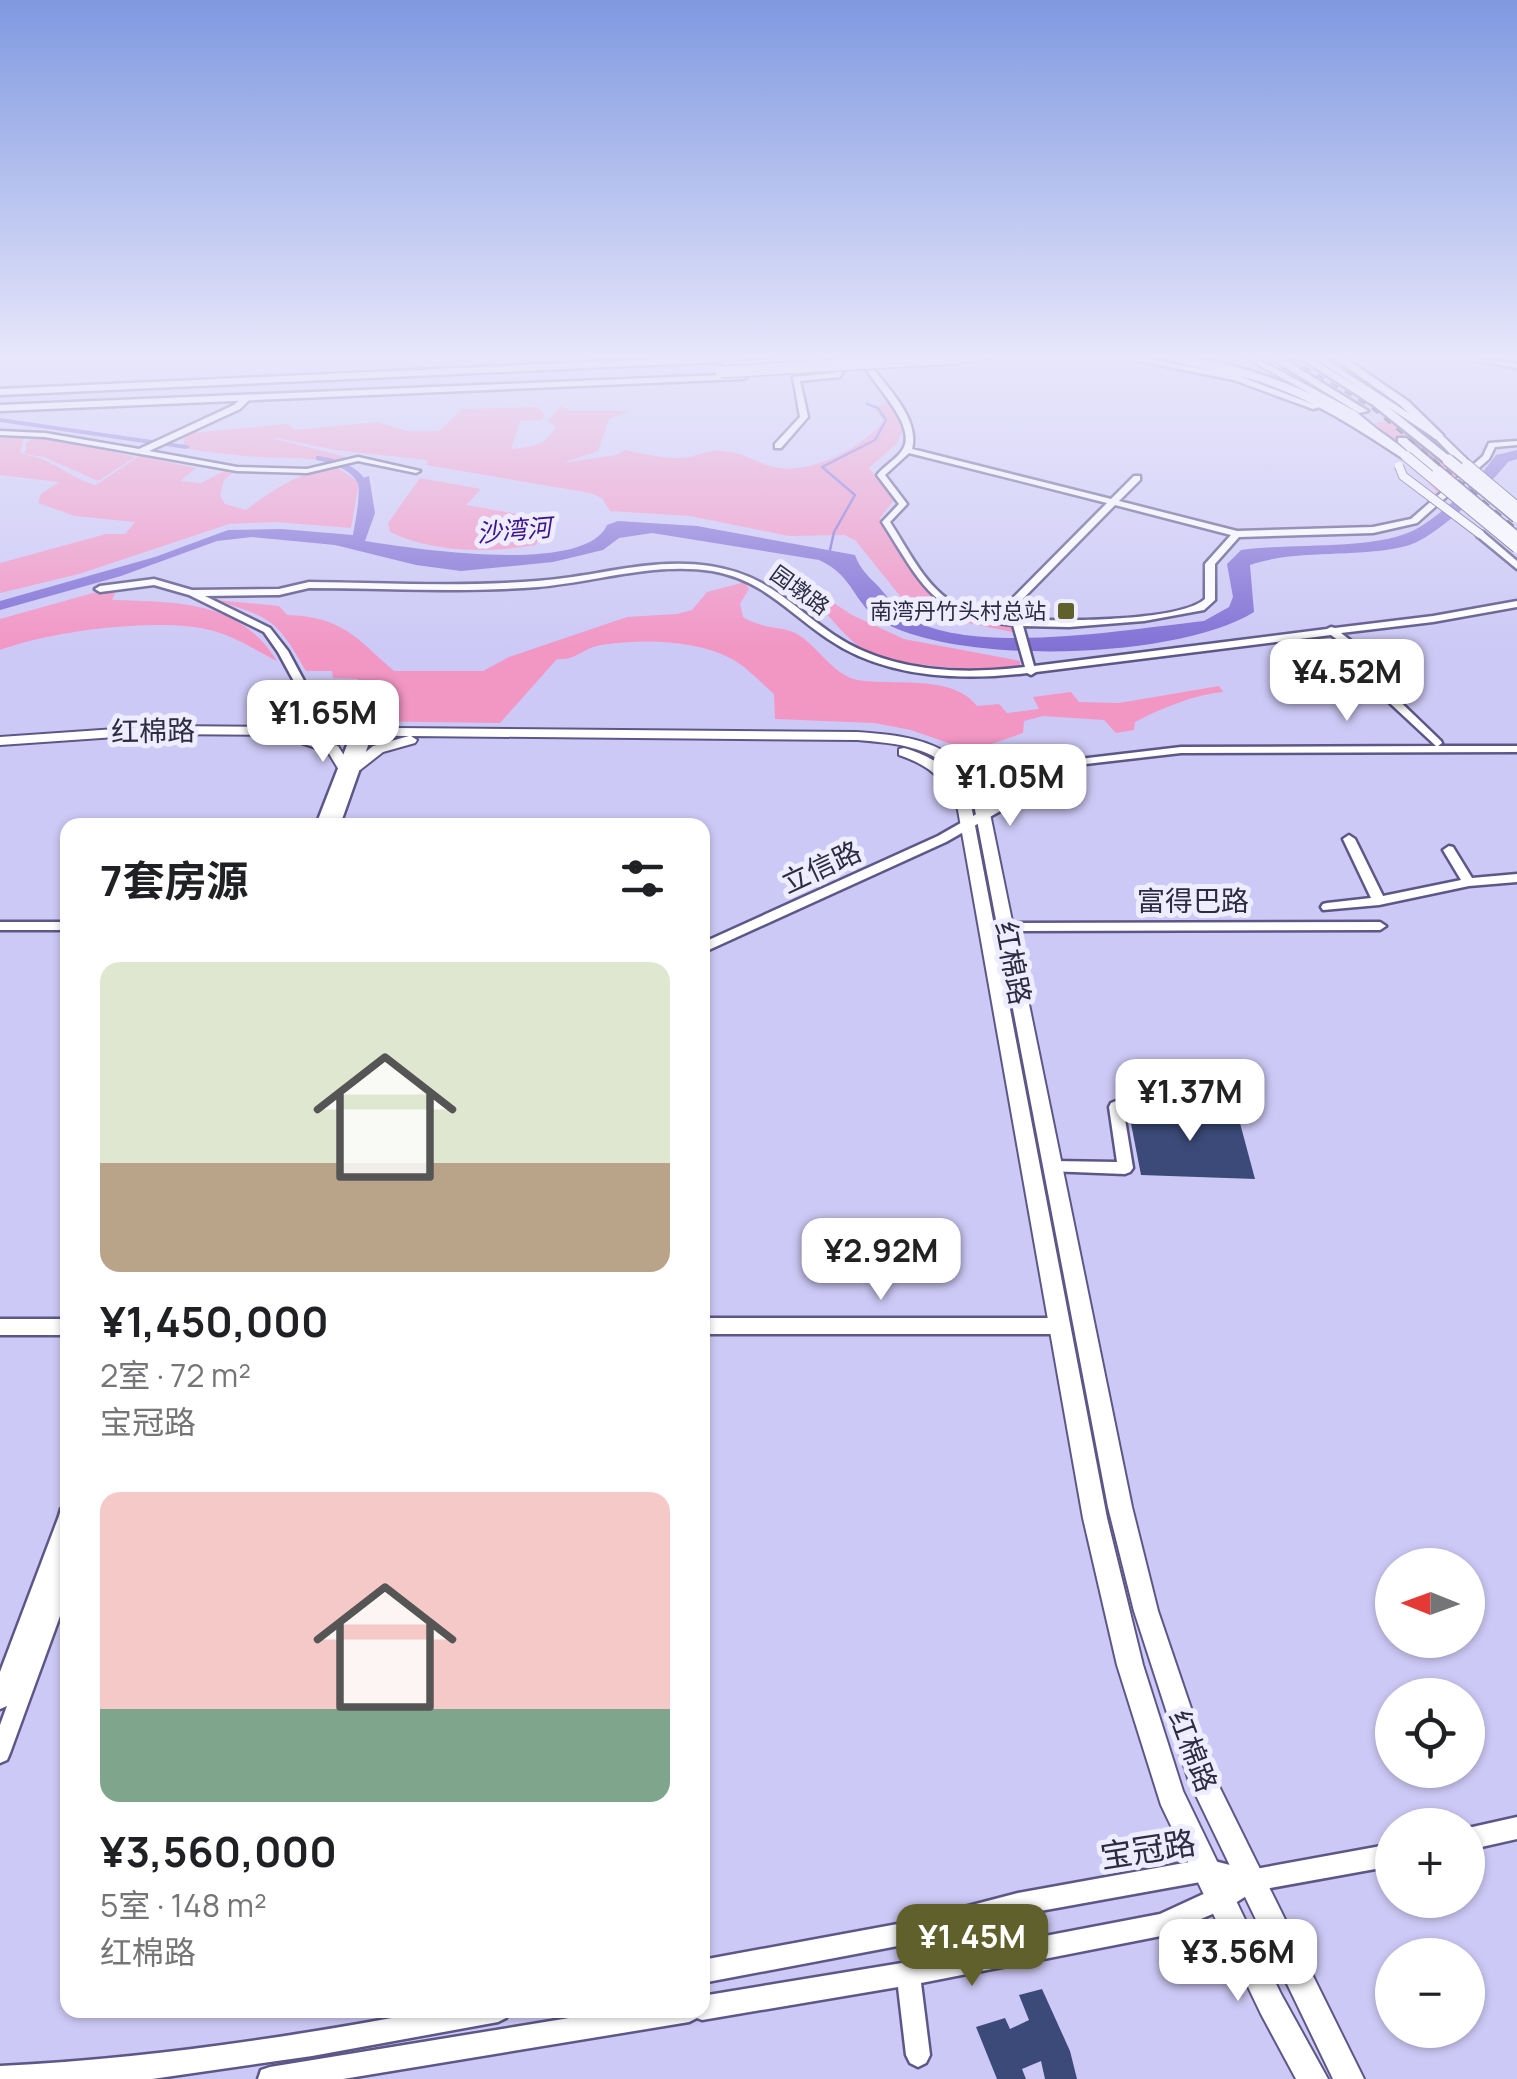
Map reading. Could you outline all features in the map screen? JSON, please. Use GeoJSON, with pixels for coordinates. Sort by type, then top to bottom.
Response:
{"type":"FeatureCollection","features":[{"type":"Feature","properties":{"kind":"highway"},"geometry":{"type":"LineString","coordinates":[[1395,455],[1402,461]]}},
{"type":"Feature","properties":{"kind":"highway"},"geometry":{"type":"LineString","coordinates":[[1396,455],[1402,461]]}},
{"type":"Feature","properties":{"kind":"highway"},"geometry":{"type":"LineString","coordinates":[[1415,455],[1431,472],[1517,538]]}},
{"type":"Feature","properties":{"kind":"highway"},"geometry":{"type":"LineString","coordinates":[[1447,455],[1517,517]]}},
{"type":"Feature","properties":{"kind":"highway"},"geometry":{"type":"LineString","coordinates":[[1451,458],[1467,466]]}},
{"type":"Feature","properties":{"kind":"highway"},"geometry":{"type":"LineString","coordinates":[[1472,510],[1517,538]]}},
{"type":"Feature","properties":{"kind":"main road"},"geometry":{"type":"LineString","coordinates":[[1396,455],[1431,472],[1517,548]]}},
{"type":"Feature","properties":{"kind":"main road"},"geometry":{"type":"LineString","coordinates":[[1457,455],[1517,507]]}},
{"type":"Feature","properties":{"kind":"main road","name":"红棉路"},"geometry":{"type":"LineString","coordinates":[[0,744],[120,730],[326,731],[410,740],[897,750],[932,763],[948,775],[976,820],[1006,927],[1120,1507],[1146,1612],[1202,1781],[1350,2079]]}},
{"type":"Feature","properties":{"kind":"main road","name":"红棉路"},"geometry":{"type":"LineString","coordinates":[[0,744],[117,738],[858,736],[902,740],[939,751],[954,760],[975,786],[976,820],[1060,1326],[1098,1532],[1130,1665],[1170,1795],[1271,2004],[1312,2079]]}},
{"type":"Feature","properties":{"kind":"main road"},"geometry":{"type":"LineString","coordinates":[[303,739],[334,749],[350,767],[378,749],[410,740]]}},
{"type":"Feature","properties":{"kind":"street"},"geometry":{"type":"LineString","coordinates":[[165,455],[287,473],[370,459],[416,471]]}},
{"type":"Feature","properties":{"kind":"street"},"geometry":{"type":"LineString","coordinates":[[901,455],[880,474],[903,504],[886,522],[918,572],[948,605],[1018,625],[1098,622],[1201,608],[1210,600],[1210,564],[1237,534]]}},
{"type":"Feature","properties":{"kind":"street"},"geometry":{"type":"LineString","coordinates":[[927,455],[1237,534],[1398,526],[1426,513],[1487,455]]}},
{"type":"Feature","properties":{"kind":"street"},"geometry":{"type":"LineString","coordinates":[[1402,461],[1403,476],[1517,566]]}},
{"type":"Feature","properties":{"kind":"street"},"geometry":{"type":"LineString","coordinates":[[997,620],[1137,478]]}},
{"type":"Feature","properties":{"kind":"street","name":"园墩路"},"geometry":{"type":"LineString","coordinates":[[192,593],[278,592],[309,586],[540,584],[655,564],[754,580],[837,642],[866,657],[920,671],[987,675],[1433,619],[1517,604]]}},
{"type":"Feature","properties":{"kind":"street"},"geometry":{"type":"LineString","coordinates":[[100,589],[154,582],[192,593],[266,630],[282,651],[326,731]]}},
{"type":"Feature","properties":{"kind":"street"},"geometry":{"type":"LineString","coordinates":[[1018,625],[1031,672]]}},
{"type":"Feature","properties":{"kind":"street"},"geometry":{"type":"LineString","coordinates":[[1331,630],[1374,664]]}},
{"type":"Feature","properties":{"kind":"street"},"geometry":{"type":"LineString","coordinates":[[1322,662],[1383,692],[1438,743]]}},
{"type":"Feature","properties":{"kind":"street"},"geometry":{"type":"LineString","coordinates":[[336,818],[360,737]]}},
{"type":"Feature","properties":{"kind":"street","name":"立信路"},"geometry":{"type":"LineString","coordinates":[[1288,748],[1438,743],[1500,746]]}},
{"type":"Feature","properties":{"kind":"street","name":"立信路"},"geometry":{"type":"LineString","coordinates":[[710,945],[976,820],[1012,799],[1037,778],[1064,766],[1104,757],[1181,750],[1517,746]]}},
{"type":"Feature","properties":{"kind":"street"},"geometry":{"type":"LineString","coordinates":[[325,818],[350,767]]}},
{"type":"Feature","properties":{"kind":"street"},"geometry":{"type":"LineString","coordinates":[[1349,838],[1379,901]]}},
{"type":"Feature","properties":{"kind":"street"},"geometry":{"type":"LineString","coordinates":[[1449,850],[1466,880]]}},
{"type":"Feature","properties":{"kind":"street"},"geometry":{"type":"LineString","coordinates":[[1327,907],[1379,901],[1466,880],[1517,878]]}},
{"type":"Feature","properties":{"kind":"street"},"geometry":{"type":"LineString","coordinates":[[0,926],[60,926]]}},
{"type":"Feature","properties":{"kind":"street","name":"富得巴路"},"geometry":{"type":"LineString","coordinates":[[1006,927],[1380,926]]}},
{"type":"Feature","properties":{"kind":"street"},"geometry":{"type":"LineString","coordinates":[[1053,1167],[1126,1168],[1116,1106]]}},
{"type":"Feature","properties":{"kind":"street"},"geometry":{"type":"LineString","coordinates":[[710,1326],[1060,1326]]}},
{"type":"Feature","properties":{"kind":"street"},"geometry":{"type":"LineString","coordinates":[[0,1327],[60,1327]]}},
{"type":"Feature","properties":{"kind":"street"},"geometry":{"type":"LineString","coordinates":[[0,1699],[60,1538]]}},
{"type":"Feature","properties":{"kind":"street"},"geometry":{"type":"LineString","coordinates":[[0,1753],[60,1588]]}},
{"type":"Feature","properties":{"kind":"street"},"geometry":{"type":"LineString","coordinates":[[1485,1835],[1517,1828]]}},
{"type":"Feature","properties":{"kind":"street","name":"宝冠路"},"geometry":{"type":"LineString","coordinates":[[710,2007],[908,1974],[1161,1925],[1221,1899],[1250,1881],[1375,1858]]}},
{"type":"Feature","properties":{"kind":"street","name":"宝冠路"},"geometry":{"type":"LineString","coordinates":[[710,1970],[903,1934],[1018,1904],[1206,1870],[1250,1881]]}},
{"type":"Feature","properties":{"kind":"street"},"geometry":{"type":"LineString","coordinates":[[908,1974],[918,2056]]}},
{"type":"Feature","properties":{"kind":"street"},"geometry":{"type":"LineString","coordinates":[[0,2078],[142,2069],[455,2018]]}},
{"type":"Feature","properties":{"kind":"street"},"geometry":{"type":"LineString","coordinates":[[270,2079],[640,2018]]}},
{"type":"Feature","properties":{"kind":"shaded area"},"geometry":{"type":"Polygon","coordinates":[[[0,455],[27,455],[96,485],[139,456],[196,468],[180,481],[201,483],[224,471],[234,472],[224,480],[220,496],[225,504],[246,510],[288,482],[311,473],[336,467],[359,482],[351,528],[276,522],[229,524],[79,574],[0,593],[0,563],[106,534],[125,534],[135,522],[75,516],[38,503],[41,494],[59,482],[0,475],[0,455]]]}},
{"type":"Feature","properties":{"kind":"shaded area"},"geometry":{"type":"Polygon","coordinates":[[[31,455],[135,457],[98,481],[31,455]]]}},
{"type":"Feature","properties":{"kind":"shaded area"},"geometry":{"type":"Polygon","coordinates":[[[238,455],[350,458],[303,458],[238,455]]]}},
{"type":"Feature","properties":{"kind":"shaded area"},"geometry":{"type":"Polygon","coordinates":[[[382,455],[586,455],[562,463],[616,455],[741,455],[782,468],[839,455],[884,455],[869,468],[894,500],[880,518],[906,563],[930,592],[944,602],[1012,626],[1012,632],[925,614],[900,596],[855,540],[844,535],[789,536],[690,516],[610,511],[602,498],[590,493],[426,465],[428,460],[382,455]]]}},
{"type":"Feature","properties":{"kind":"shaded area"},"geometry":{"type":"Polygon","coordinates":[[[1398,455],[1464,455],[1486,474],[1462,482],[1442,498],[1398,455]]]}},
{"type":"Feature","properties":{"kind":"shaded area"},"geometry":{"type":"Polygon","coordinates":[[[1496,455],[1517,455],[1475,498],[1418,541],[1386,550],[1288,557],[1250,565],[1254,612],[1220,628],[1175,640],[1124,647],[1015,651],[963,646],[918,636],[873,615],[840,574],[819,560],[652,533],[619,538],[603,550],[553,562],[461,571],[416,565],[335,545],[252,537],[217,541],[121,576],[0,610],[0,601],[155,557],[228,530],[281,529],[353,535],[357,480],[369,476],[375,513],[365,541],[456,552],[533,554],[566,550],[592,541],[607,525],[618,521],[697,526],[855,555],[901,612],[939,630],[1013,638],[1096,634],[1204,621],[1229,607],[1233,597],[1227,564],[1241,550],[1393,538],[1432,519],[1496,455]]]}},
{"type":"Feature","properties":{"kind":"shaded area"},"geometry":{"type":"Polygon","coordinates":[[[420,478],[481,489],[466,505],[546,519],[538,527],[536,545],[462,549],[425,544],[390,532],[388,523],[420,478]]]}},
{"type":"Feature","properties":{"kind":"shaded area"},"geometry":{"type":"Polygon","coordinates":[[[745,582],[749,589],[740,604],[743,617],[795,633],[841,673],[858,680],[938,685],[966,696],[977,706],[999,704],[1007,713],[1039,709],[1033,697],[1071,692],[1079,702],[1119,703],[1219,686],[1223,692],[1178,703],[1135,722],[1134,730],[1116,733],[1104,720],[1043,716],[1024,721],[1023,733],[971,751],[911,730],[874,723],[775,719],[774,694],[732,659],[685,644],[633,642],[601,645],[557,659],[500,723],[356,721],[343,708],[369,692],[358,679],[333,678],[332,671],[306,671],[271,623],[216,600],[279,606],[287,615],[335,625],[358,639],[394,671],[483,671],[509,657],[627,617],[692,610],[707,592],[745,582]]]}},
{"type":"Feature","properties":{"kind":"shaded area"},"geometry":{"type":"Polygon","coordinates":[[[806,585],[852,615],[904,639],[1020,661],[1020,666],[940,667],[876,655],[848,637],[806,585]]]}},
{"type":"Feature","properties":{"kind":"shaded area"},"geometry":{"type":"Polygon","coordinates":[[[100,591],[115,593],[112,600],[183,604],[225,615],[262,641],[277,661],[222,634],[166,625],[76,632],[0,650],[0,619],[100,591]]]}},
{"type":"Feature","properties":{"kind":"building"},"geometry":{"type":"Polygon","coordinates":[[[1128,1108],[1237,1112],[1255,1179],[1141,1175],[1128,1108]]]}},
{"type":"Feature","properties":{"kind":"building"},"geometry":{"type":"Polygon","coordinates":[[[1042,1989],[1070,2051],[1077,2079],[1045,2079],[1041,2061],[1022,2069],[1026,2079],[997,2079],[976,2027],[1005,2018],[1010,2029],[1029,2020],[1019,1995],[1042,1989]]]}},
{"type":"Feature","properties":{"kind":"waterway"},"geometry":{"type":"LineString","coordinates":[[830,550],[834,532],[855,495],[822,467],[846,455]]}},
{"type":"Feature","properties":{"kind":"waterway"},"geometry":{"type":"LineString","coordinates":[[319,458],[350,468],[367,493]]}},
{"type":"Feature","properties":{"kind":"railway"},"geometry":{"type":"LineString","coordinates":[[1428,455],[1517,529]]}},
{"type":"Feature","properties":{"kind":"place","name":"南湾丹竹头村总站"},"geometry":{"type":"Point","coordinates":[1066,611]}},
{"type":"Feature","properties":{"kind":"water label","name":"沙湾河"},"geometry":{"type":"Point","coordinates":[514,530]}}]}
